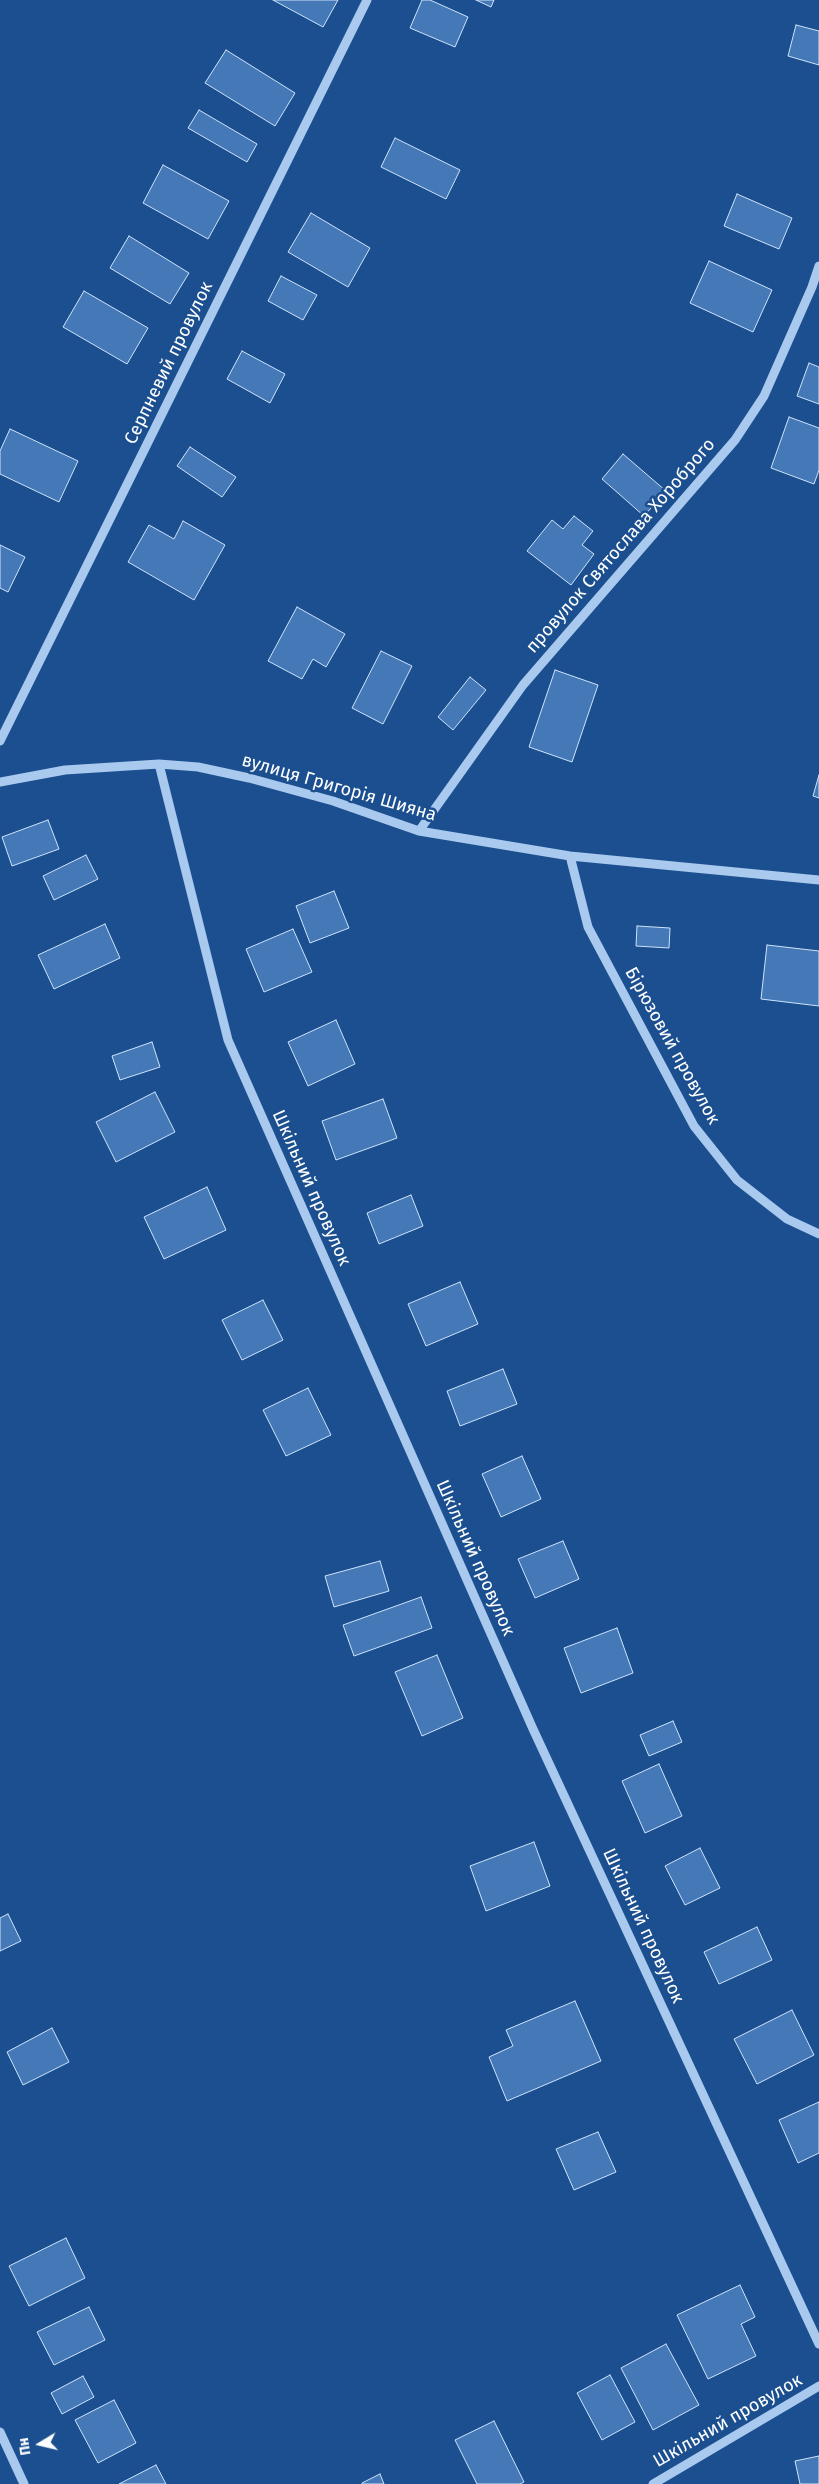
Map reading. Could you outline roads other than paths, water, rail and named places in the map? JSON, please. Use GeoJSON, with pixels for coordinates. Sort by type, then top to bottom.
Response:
{"type":"FeatureCollection","features":[{"type":"Feature","properties":{"kind":"street","name":"Серпневий провулок"},"geometry":{"type":"LineString","coordinates":[[0,742],[367,0]]}},
{"type":"Feature","properties":{"kind":"street","name":"провулок Святослава Хороброго"},"geometry":{"type":"LineString","coordinates":[[419,831],[523,685],[734,440],[764,396],[812,287],[819,266]]}},
{"type":"Feature","properties":{"kind":"street","name":"вулиця Григорія Шияна"},"geometry":{"type":"LineString","coordinates":[[0,782],[65,770],[159,764],[198,767],[250,778],[333,801],[419,831],[570,856],[819,880]]}},
{"type":"Feature","properties":{"kind":"street","name":"Шкільний провулок"},"geometry":{"type":"LineString","coordinates":[[159,764],[228,1040],[533,1729],[819,2344]]}},
{"type":"Feature","properties":{"kind":"street","name":"Бірюзовий провулок"},"geometry":{"type":"LineString","coordinates":[[570,856],[588,927],[694,1126],[737,1180],[787,1220],[819,1234]]}},
{"type":"Feature","properties":{"kind":"street","name":"Шкільний провулок"},"geometry":{"type":"LineString","coordinates":[[652,2484],[819,2386]]}},
{"type":"Feature","properties":{"kind":"street"},"geometry":{"type":"LineString","coordinates":[[0,2432],[24,2484]]}}]}
